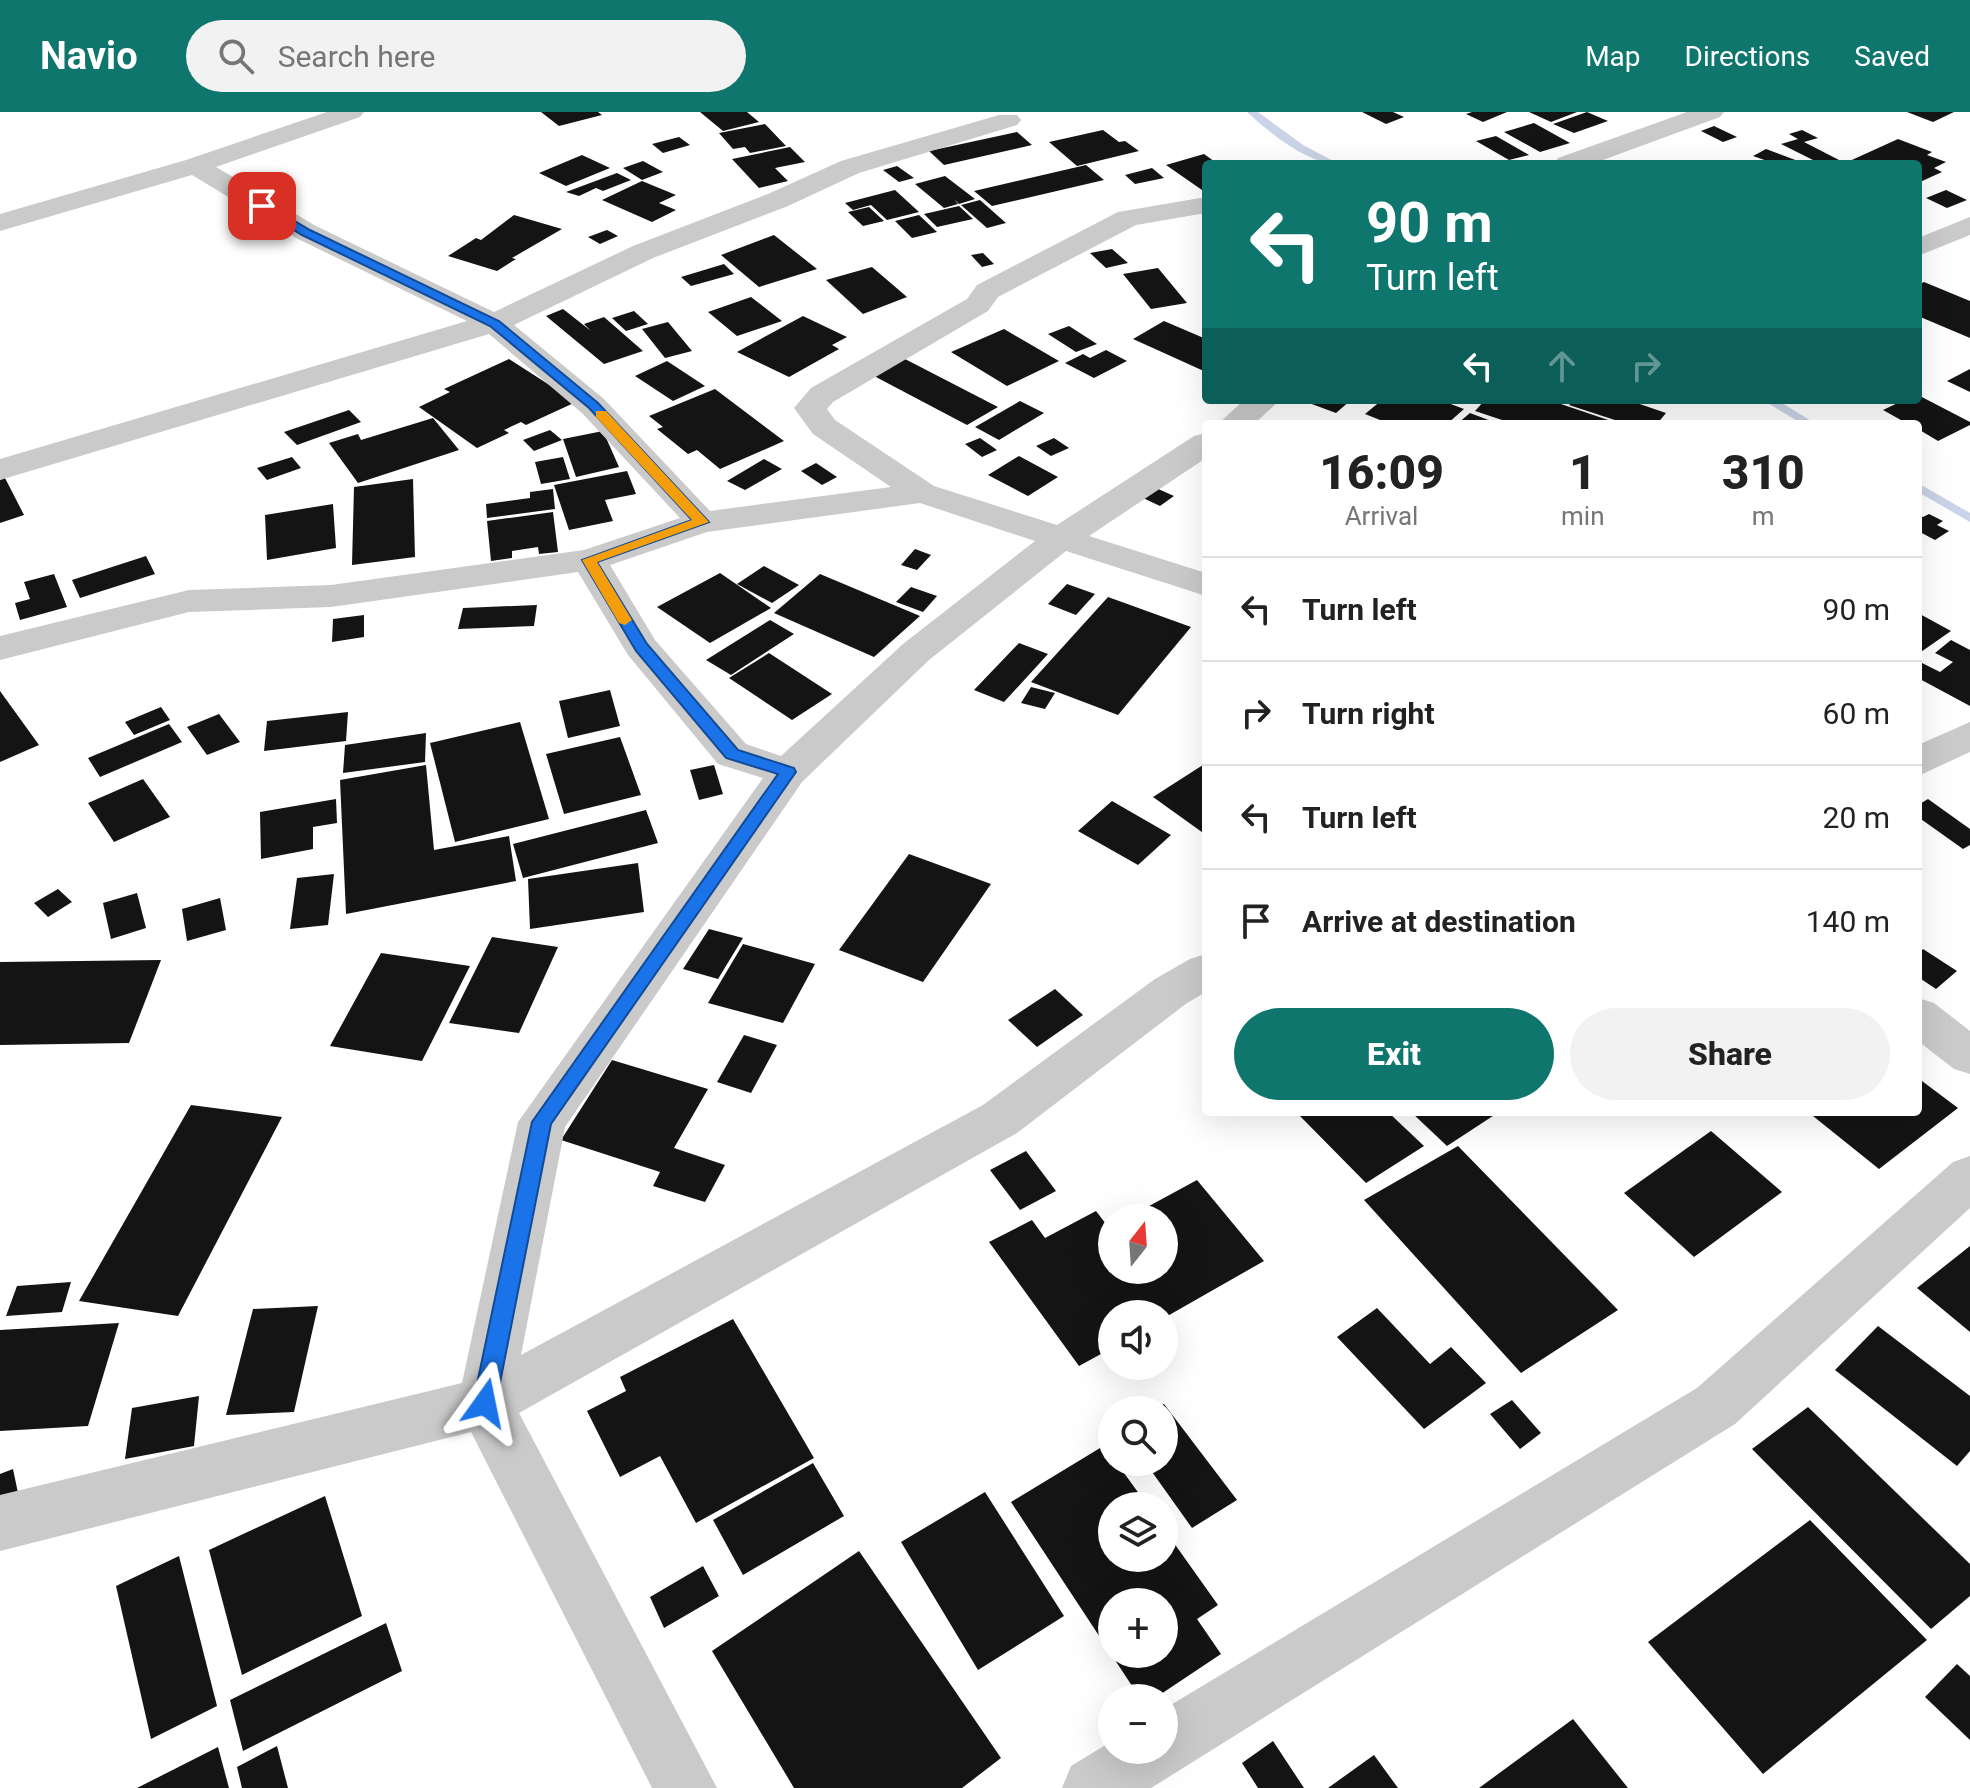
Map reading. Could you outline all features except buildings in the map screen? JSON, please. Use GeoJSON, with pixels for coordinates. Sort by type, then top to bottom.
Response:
{"type":"FeatureCollection","features":[{"type":"Feature","properties":{"kind":"street"},"geometry":{"type":"LineString","coordinates":[[0,223],[195,166],[351,112]]}},
{"type":"Feature","properties":{"kind":"street"},"geometry":{"type":"LineString","coordinates":[[1578,160],[1711,112]]}},
{"type":"Feature","properties":{"kind":"street"},"geometry":{"type":"LineString","coordinates":[[0,470],[494,323],[643,252],[778,200],[850,167],[1008,120]]}},
{"type":"Feature","properties":{"kind":"street"},"geometry":{"type":"LineString","coordinates":[[195,166],[306,232],[494,323],[593,406],[702,522]]}},
{"type":"Feature","properties":{"kind":"street"},"geometry":{"type":"LineString","coordinates":[[1202,206],[1128,218],[987,291],[978,305],[822,395],[810,408],[824,427],[922,493],[1202,584]]}},
{"type":"Feature","properties":{"kind":"street"},"geometry":{"type":"LineString","coordinates":[[1922,246],[1970,225]]}},
{"type":"Feature","properties":{"kind":"street"},"geometry":{"type":"LineString","coordinates":[[1239,420],[1259,404]]}},
{"type":"Feature","properties":{"kind":"street"},"geometry":{"type":"LineString","coordinates":[[686,1788],[485,1403],[542,1122],[788,772],[916,652],[1060,539],[1202,446]]}},
{"type":"Feature","properties":{"kind":"street"},"geometry":{"type":"LineString","coordinates":[[0,648],[189,601],[331,596],[589,560],[702,522],[922,493]]}},
{"type":"Feature","properties":{"kind":"street"},"geometry":{"type":"LineString","coordinates":[[589,560],[641,647],[732,754],[788,772]]}},
{"type":"Feature","properties":{"kind":"street"},"geometry":{"type":"LineString","coordinates":[[1922,760],[1970,735]]}},
{"type":"Feature","properties":{"kind":"street"},"geometry":{"type":"LineString","coordinates":[[0,1523],[485,1403],[1000,1119],[1171,991],[1202,973]]}},
{"type":"Feature","properties":{"kind":"street"},"geometry":{"type":"LineString","coordinates":[[1922,1019],[1970,1056]]}},
{"type":"Feature","properties":{"kind":"street"},"geometry":{"type":"LineString","coordinates":[[1178,1735],[1716,1406],[1970,1177]]}},
{"type":"Feature","properties":{"kind":"street"},"geometry":{"type":"LineString","coordinates":[[1093,1788],[1132,1764]]}},
{"type":"Feature","properties":{"kind":"waterway"},"geometry":{"type":"LineString","coordinates":[[1252,112],[1300,147],[1326,160]]}},
{"type":"Feature","properties":{"kind":"waterway"},"geometry":{"type":"LineString","coordinates":[[1776,404],[1803,420]]}},
{"type":"Feature","properties":{"kind":"waterway"},"geometry":{"type":"LineString","coordinates":[[1922,489],[1970,518]]}},
{"type":"Feature","properties":{"kind":"slow traffic"},"geometry":{"type":"LineString","coordinates":[[601,414],[702,522],[589,560],[625,620]]}},
{"type":"Feature","properties":{"kind":"route"},"geometry":{"type":"LineString","coordinates":[[262,206],[306,232],[494,323],[593,406],[702,522],[589,560],[641,647],[732,754],[788,772],[542,1122],[485,1403]]}}]}
